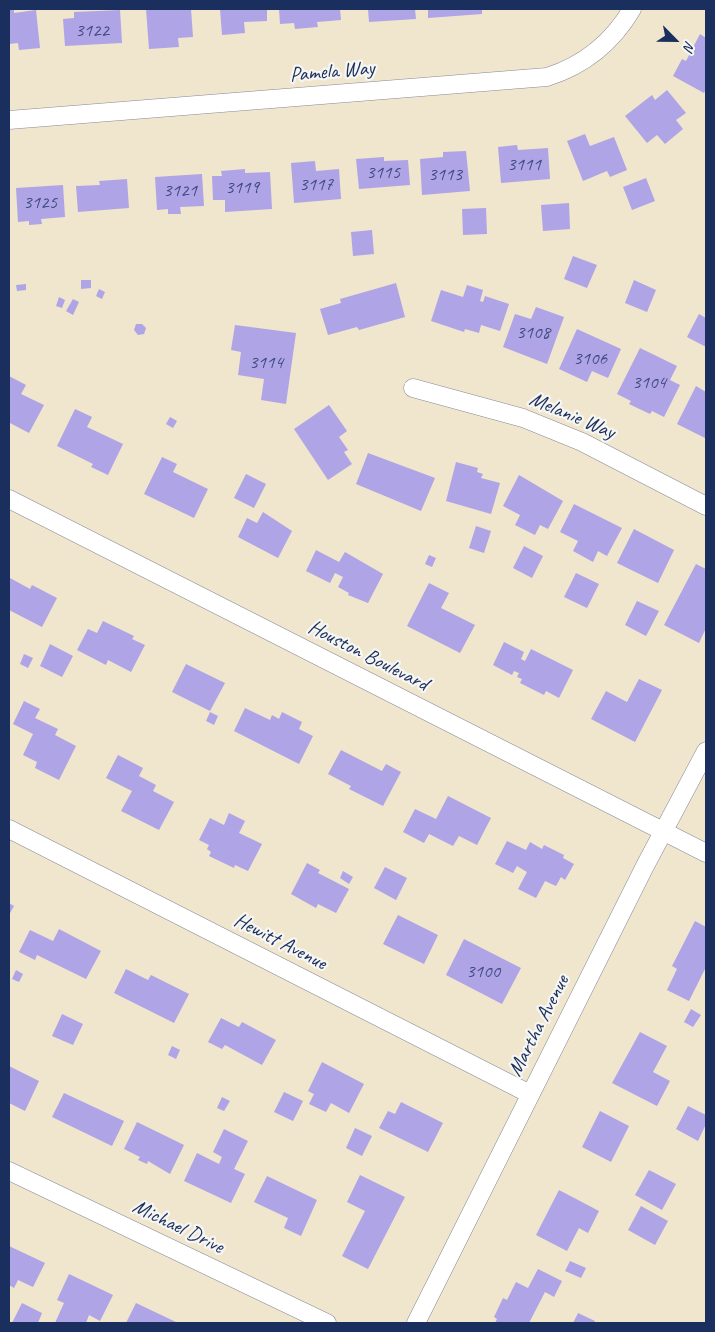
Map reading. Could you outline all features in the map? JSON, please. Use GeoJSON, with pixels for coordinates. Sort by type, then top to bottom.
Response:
{"type":"FeatureCollection","features":[{"type":"Feature","properties":{"kind":"street","name":"Pamela Way"},"geometry":{"type":"LineString","coordinates":[[9,120],[547,77],[580,64],[595,54],[611,39],[632,9]]}},
{"type":"Feature","properties":{"kind":"street","name":"Melanie Way"},"geometry":{"type":"LineString","coordinates":[[413,388],[523,418],[582,442],[706,506]]}},
{"type":"Feature","properties":{"kind":"street","name":"Houston Boulevard"},"geometry":{"type":"LineString","coordinates":[[9,498],[706,853]]}},
{"type":"Feature","properties":{"kind":"street","name":"Martha Avenue"},"geometry":{"type":"LineString","coordinates":[[416,1323],[530,1094],[706,751]]}},
{"type":"Feature","properties":{"kind":"street","name":"Hewitt Avenue"},"geometry":{"type":"LineString","coordinates":[[9,829],[530,1094]]}},
{"type":"Feature","properties":{"kind":"street","name":"Michael Drive"},"geometry":{"type":"LineString","coordinates":[[9,1172],[327,1323]]}},
{"type":"Feature","properties":{"kind":"building"},"geometry":{"type":"Polygon","coordinates":[[[9,9],[14,9],[14,13],[36,10],[40,48],[19,50],[18,43],[9,44],[9,9]]]}},
{"type":"Feature","properties":{"kind":"building"},"geometry":{"type":"Polygon","coordinates":[[[146,9],[191,9],[193,37],[178,38],[179,47],[149,49],[146,9]]]}},
{"type":"Feature","properties":{"kind":"building"},"geometry":{"type":"Polygon","coordinates":[[[220,9],[267,9],[267,21],[244,22],[245,33],[222,35],[220,9]]]}},
{"type":"Feature","properties":{"kind":"building"},"geometry":{"type":"Polygon","coordinates":[[[279,9],[340,9],[341,20],[317,22],[318,27],[295,29],[294,23],[280,24],[279,9]]]}},
{"type":"Feature","properties":{"kind":"building"},"geometry":{"type":"Polygon","coordinates":[[[368,9],[415,9],[416,19],[369,22],[368,9]]]}},
{"type":"Feature","properties":{"kind":"building"},"geometry":{"type":"Polygon","coordinates":[[[428,9],[482,9],[482,14],[428,18],[428,9]]]}},
{"type":"Feature","properties":{"kind":"building"},"geometry":{"type":"Polygon","coordinates":[[[120,10],[122,43],[65,46],[63,19],[74,18],[74,12],[120,10]]]}},
{"type":"Feature","properties":{"kind":"building"},"geometry":{"type":"Polygon","coordinates":[[[700,34],[706,38],[706,89],[704,93],[673,76],[682,59],[686,61],[700,34]]]}},
{"type":"Feature","properties":{"kind":"building"},"geometry":{"type":"Polygon","coordinates":[[[667,90],[686,113],[676,120],[683,129],[665,144],[657,135],[647,143],[625,116],[652,95],[655,100],[667,90]]]}},
{"type":"Feature","properties":{"kind":"building"},"geometry":{"type":"Polygon","coordinates":[[[585,134],[590,146],[614,137],[627,170],[610,177],[607,171],[583,181],[567,141],[585,134]]]}},
{"type":"Feature","properties":{"kind":"building"},"geometry":{"type":"Polygon","coordinates":[[[517,145],[518,150],[548,148],[550,179],[501,183],[498,147],[517,145]]]}},
{"type":"Feature","properties":{"kind":"building"},"geometry":{"type":"Polygon","coordinates":[[[466,151],[470,191],[422,195],[420,159],[443,157],[443,152],[466,151]]]}},
{"type":"Feature","properties":{"kind":"building"},"geometry":{"type":"Polygon","coordinates":[[[384,157],[384,161],[408,160],[410,185],[359,189],[356,159],[384,157]]]}},
{"type":"Feature","properties":{"kind":"building"},"geometry":{"type":"Polygon","coordinates":[[[315,161],[316,171],[339,169],[341,199],[294,203],[291,163],[315,161]]]}},
{"type":"Feature","properties":{"kind":"building"},"geometry":{"type":"Polygon","coordinates":[[[245,169],[245,173],[270,172],[272,209],[225,212],[225,200],[213,200],[212,176],[222,176],[221,171],[245,169]]]}},
{"type":"Feature","properties":{"kind":"building"},"geometry":{"type":"Polygon","coordinates":[[[202,174],[204,206],[180,207],[181,214],[168,214],[168,209],[157,210],[155,177],[202,174]]]}},
{"type":"Feature","properties":{"kind":"building"},"geometry":{"type":"Polygon","coordinates":[[[646,178],[655,201],[632,210],[623,187],[646,178]]]}},
{"type":"Feature","properties":{"kind":"building"},"geometry":{"type":"Polygon","coordinates":[[[127,179],[129,208],[78,212],[76,186],[100,185],[99,181],[127,179]]]}},
{"type":"Feature","properties":{"kind":"building"},"geometry":{"type":"Polygon","coordinates":[[[63,185],[65,217],[41,219],[42,224],[29,225],[29,221],[18,222],[16,188],[63,185]]]}},
{"type":"Feature","properties":{"kind":"building"},"geometry":{"type":"Polygon","coordinates":[[[569,203],[570,229],[543,231],[541,205],[569,203]]]}},
{"type":"Feature","properties":{"kind":"building"},"geometry":{"type":"Polygon","coordinates":[[[486,208],[487,234],[463,235],[462,209],[486,208]]]}},
{"type":"Feature","properties":{"kind":"building"},"geometry":{"type":"Polygon","coordinates":[[[372,230],[374,254],[353,256],[351,232],[372,230]]]}},
{"type":"Feature","properties":{"kind":"building"},"geometry":{"type":"Polygon","coordinates":[[[573,256],[597,265],[587,288],[564,279],[573,256]]]}},
{"type":"Feature","properties":{"kind":"building"},"geometry":{"type":"Polygon","coordinates":[[[81,280],[91,280],[91,288],[81,289],[81,280]]]}},
{"type":"Feature","properties":{"kind":"building"},"geometry":{"type":"Polygon","coordinates":[[[634,280],[656,290],[647,312],[625,303],[634,280]]]}},
{"type":"Feature","properties":{"kind":"building"},"geometry":{"type":"Polygon","coordinates":[[[396,283],[405,317],[359,330],[357,327],[328,335],[320,309],[341,303],[340,299],[396,283]]]}},
{"type":"Feature","properties":{"kind":"building"},"geometry":{"type":"Polygon","coordinates":[[[26,284],[26,290],[17,291],[16,285],[26,284]]]}},
{"type":"Feature","properties":{"kind":"building"},"geometry":{"type":"Polygon","coordinates":[[[467,285],[483,290],[480,301],[483,302],[485,296],[509,304],[500,331],[481,325],[479,333],[465,329],[464,332],[431,321],[441,290],[463,297],[467,285]]]}},
{"type":"Feature","properties":{"kind":"building"},"geometry":{"type":"Polygon","coordinates":[[[99,289],[105,292],[102,299],[96,296],[99,289]]]}},
{"type":"Feature","properties":{"kind":"building"},"geometry":{"type":"Polygon","coordinates":[[[59,297],[65,300],[62,308],[56,306],[59,297]]]}},
{"type":"Feature","properties":{"kind":"building"},"geometry":{"type":"Polygon","coordinates":[[[73,299],[79,302],[73,315],[66,311],[73,299]]]}},
{"type":"Feature","properties":{"kind":"building"},"geometry":{"type":"Polygon","coordinates":[[[536,307],[564,317],[547,364],[503,347],[515,314],[531,319],[536,307]]]}},
{"type":"Feature","properties":{"kind":"building"},"geometry":{"type":"Polygon","coordinates":[[[699,314],[706,318],[706,347],[687,337],[699,314]]]}},
{"type":"Feature","properties":{"kind":"building"},"geometry":{"type":"Polygon","coordinates":[[[136,324],[142,324],[146,328],[144,334],[138,335],[134,330],[136,324]]]}},
{"type":"Feature","properties":{"kind":"building"},"geometry":{"type":"Polygon","coordinates":[[[235,325],[296,333],[286,404],[261,400],[264,379],[238,375],[241,352],[231,350],[235,325]]]}},
{"type":"Feature","properties":{"kind":"building"},"geometry":{"type":"Polygon","coordinates":[[[577,329],[621,349],[608,378],[592,371],[587,382],[559,369],[577,329]]]}},
{"type":"Feature","properties":{"kind":"building"},"geometry":{"type":"Polygon","coordinates":[[[640,348],[677,366],[670,380],[680,385],[664,417],[652,411],[650,414],[629,404],[631,401],[617,394],[640,348]]]}},
{"type":"Feature","properties":{"kind":"building"},"geometry":{"type":"Polygon","coordinates":[[[9,376],[26,385],[21,394],[44,405],[29,433],[10,423],[9,426],[9,376]]]}},
{"type":"Feature","properties":{"kind":"building"},"geometry":{"type":"Polygon","coordinates":[[[696,386],[706,392],[705,438],[677,424],[696,386]]]}},
{"type":"Feature","properties":{"kind":"building"},"geometry":{"type":"Polygon","coordinates":[[[329,405],[347,431],[339,437],[348,450],[344,452],[352,464],[328,480],[294,429],[329,405]]]}},
{"type":"Feature","properties":{"kind":"building"},"geometry":{"type":"Polygon","coordinates":[[[75,409],[92,417],[87,427],[123,444],[108,475],[91,467],[93,464],[57,446],[75,409]]]}},
{"type":"Feature","properties":{"kind":"building"},"geometry":{"type":"Polygon","coordinates":[[[170,417],[177,421],[173,428],[166,424],[170,417]]]}},
{"type":"Feature","properties":{"kind":"building"},"geometry":{"type":"Polygon","coordinates":[[[368,453],[435,478],[421,511],[356,484],[368,453]]]}},
{"type":"Feature","properties":{"kind":"building"},"geometry":{"type":"Polygon","coordinates":[[[162,457],[177,464],[173,472],[208,489],[194,518],[144,494],[162,457]]]}},
{"type":"Feature","properties":{"kind":"building"},"geometry":{"type":"Polygon","coordinates":[[[456,462],[478,468],[477,472],[483,474],[481,478],[500,483],[491,514],[446,501],[456,462]]]}},
{"type":"Feature","properties":{"kind":"building"},"geometry":{"type":"Polygon","coordinates":[[[246,474],[266,484],[254,508],[234,498],[246,474]]]}},
{"type":"Feature","properties":{"kind":"building"},"geometry":{"type":"Polygon","coordinates":[[[519,475],[563,501],[548,529],[540,525],[535,535],[515,525],[520,515],[503,506],[519,475]]]}},
{"type":"Feature","properties":{"kind":"building"},"geometry":{"type":"Polygon","coordinates":[[[574,504],[622,528],[607,556],[598,551],[593,562],[573,551],[578,541],[560,532],[574,504]]]}},
{"type":"Feature","properties":{"kind":"building"},"geometry":{"type":"Polygon","coordinates":[[[263,512],[292,531],[278,558],[238,537],[247,518],[257,523],[263,512]]]}},
{"type":"Feature","properties":{"kind":"building"},"geometry":{"type":"Polygon","coordinates":[[[476,526],[491,531],[484,553],[469,548],[476,526]]]}},
{"type":"Feature","properties":{"kind":"building"},"geometry":{"type":"Polygon","coordinates":[[[634,529],[674,550],[658,583],[617,563],[634,529]]]}},
{"type":"Feature","properties":{"kind":"building"},"geometry":{"type":"Polygon","coordinates":[[[524,546],[543,556],[532,578],[513,568],[524,546]]]}},
{"type":"Feature","properties":{"kind":"building"},"geometry":{"type":"Polygon","coordinates":[[[316,550],[339,562],[345,552],[383,574],[368,603],[348,595],[349,593],[338,587],[343,577],[335,573],[330,583],[306,571],[316,550]]]}},
{"type":"Feature","properties":{"kind":"building"},"geometry":{"type":"Polygon","coordinates":[[[429,555],[436,558],[432,567],[425,564],[429,555]]]}},
{"type":"Feature","properties":{"kind":"building"},"geometry":{"type":"Polygon","coordinates":[[[696,564],[706,569],[706,628],[699,643],[664,625],[696,564]]]}},
{"type":"Feature","properties":{"kind":"building"},"geometry":{"type":"Polygon","coordinates":[[[576,573],[599,584],[587,608],[564,597],[576,573]]]}},
{"type":"Feature","properties":{"kind":"building"},"geometry":{"type":"Polygon","coordinates":[[[10,578],[30,589],[32,585],[57,598],[42,627],[9,610],[10,578]]]}},
{"type":"Feature","properties":{"kind":"building"},"geometry":{"type":"Polygon","coordinates":[[[429,583],[449,593],[441,608],[475,625],[460,653],[407,626],[429,583]]]}},
{"type":"Feature","properties":{"kind":"building"},"geometry":{"type":"Polygon","coordinates":[[[637,601],[659,611],[646,636],[625,625],[637,601]]]}},
{"type":"Feature","properties":{"kind":"building"},"geometry":{"type":"Polygon","coordinates":[[[103,621],[134,636],[132,639],[145,645],[131,672],[108,660],[106,665],[77,650],[88,629],[97,633],[103,621]]]}},
{"type":"Feature","properties":{"kind":"building"},"geometry":{"type":"Polygon","coordinates":[[[504,642],[524,652],[521,659],[525,661],[531,649],[573,670],[559,698],[546,691],[544,695],[520,683],[522,679],[517,677],[519,673],[514,671],[512,675],[493,665],[504,642]]]}},
{"type":"Feature","properties":{"kind":"building"},"geometry":{"type":"Polygon","coordinates":[[[50,644],[73,656],[62,677],[40,666],[50,644]]]}},
{"type":"Feature","properties":{"kind":"building"},"geometry":{"type":"Polygon","coordinates":[[[24,654],[33,658],[28,668],[20,664],[24,654]]]}},
{"type":"Feature","properties":{"kind":"building"},"geometry":{"type":"Polygon","coordinates":[[[186,664],[225,683],[210,711],[172,692],[186,664]]]}},
{"type":"Feature","properties":{"kind":"building"},"geometry":{"type":"Polygon","coordinates":[[[639,679],[662,690],[635,742],[591,719],[606,691],[627,702],[639,679]]]}},
{"type":"Feature","properties":{"kind":"building"},"geometry":{"type":"Polygon","coordinates":[[[24,701],[40,709],[35,718],[58,729],[55,735],[76,746],[59,780],[35,768],[37,762],[23,755],[33,734],[13,724],[24,701]]]}},
{"type":"Feature","properties":{"kind":"building"},"geometry":{"type":"Polygon","coordinates":[[[245,708],[270,720],[272,715],[279,719],[282,712],[302,722],[299,729],[313,736],[299,764],[234,731],[245,708]]]}},
{"type":"Feature","properties":{"kind":"building"},"geometry":{"type":"Polygon","coordinates":[[[210,712],[218,716],[214,725],[206,721],[210,712]]]}},
{"type":"Feature","properties":{"kind":"building"},"geometry":{"type":"Polygon","coordinates":[[[341,750],[382,771],[386,764],[401,772],[383,806],[349,789],[351,786],[328,774],[341,750]]]}},
{"type":"Feature","properties":{"kind":"building"},"geometry":{"type":"Polygon","coordinates":[[[118,755],[143,768],[139,776],[156,785],[153,791],[174,802],[159,830],[121,811],[132,791],[106,778],[118,755]]]}},
{"type":"Feature","properties":{"kind":"building"},"geometry":{"type":"Polygon","coordinates":[[[448,796],[491,818],[477,845],[459,836],[453,846],[429,834],[424,843],[403,832],[415,809],[436,819],[448,796]]]}},
{"type":"Feature","properties":{"kind":"building"},"geometry":{"type":"Polygon","coordinates":[[[229,813],[245,821],[239,833],[262,844],[248,871],[235,865],[234,868],[209,856],[211,852],[207,849],[209,845],[199,840],[210,818],[224,825],[229,813]]]}},
{"type":"Feature","properties":{"kind":"building"},"geometry":{"type":"Polygon","coordinates":[[[507,841],[526,850],[530,842],[542,849],[544,845],[564,855],[563,858],[574,864],[565,880],[561,877],[556,886],[545,881],[536,898],[518,889],[527,872],[517,866],[513,873],[495,864],[507,841]]]}},
{"type":"Feature","properties":{"kind":"building"},"geometry":{"type":"Polygon","coordinates":[[[307,863],[320,870],[318,873],[349,889],[336,913],[318,904],[316,908],[291,894],[307,863]]]}},
{"type":"Feature","properties":{"kind":"building"},"geometry":{"type":"Polygon","coordinates":[[[385,867],[407,878],[396,900],[374,888],[385,867]]]}},
{"type":"Feature","properties":{"kind":"building"},"geometry":{"type":"Polygon","coordinates":[[[343,871],[353,877],[349,884],[340,878],[343,871]]]}},
{"type":"Feature","properties":{"kind":"building"},"geometry":{"type":"Polygon","coordinates":[[[9,903],[14,906],[9,915],[9,903]]]}},
{"type":"Feature","properties":{"kind":"building"},"geometry":{"type":"Polygon","coordinates":[[[398,915],[438,935],[424,964],[383,944],[398,915]]]}},
{"type":"Feature","properties":{"kind":"building"},"geometry":{"type":"Polygon","coordinates":[[[695,921],[706,927],[706,967],[689,1001],[667,990],[677,969],[672,966],[695,921]]]}},
{"type":"Feature","properties":{"kind":"building"},"geometry":{"type":"Polygon","coordinates":[[[59,929],[101,951],[86,979],[37,955],[35,960],[19,952],[30,930],[53,941],[59,929]]]}},
{"type":"Feature","properties":{"kind":"building"},"geometry":{"type":"Polygon","coordinates":[[[464,939],[521,968],[502,1004],[446,975],[464,939]]]}},
{"type":"Feature","properties":{"kind":"building"},"geometry":{"type":"Polygon","coordinates":[[[126,969],[148,980],[151,975],[189,994],[174,1023],[114,993],[126,969]]]}},
{"type":"Feature","properties":{"kind":"building"},"geometry":{"type":"Polygon","coordinates":[[[16,970],[23,974],[19,982],[12,979],[16,970]]]}},
{"type":"Feature","properties":{"kind":"building"},"geometry":{"type":"Polygon","coordinates":[[[691,1009],[701,1015],[693,1027],[684,1022],[691,1009]]]}},
{"type":"Feature","properties":{"kind":"building"},"geometry":{"type":"Polygon","coordinates":[[[62,1014],[83,1024],[73,1045],[52,1036],[62,1014]]]}},
{"type":"Feature","properties":{"kind":"building"},"geometry":{"type":"Polygon","coordinates":[[[221,1018],[239,1027],[242,1022],[276,1040],[262,1065],[225,1045],[222,1049],[208,1042],[221,1018]]]}},
{"type":"Feature","properties":{"kind":"building"},"geometry":{"type":"Polygon","coordinates":[[[640,1032],[667,1046],[653,1072],[670,1081],[657,1106],[612,1083],[640,1032]]]}},
{"type":"Feature","properties":{"kind":"building"},"geometry":{"type":"Polygon","coordinates":[[[172,1046],[180,1050],[176,1059],[168,1055],[172,1046]]]}},
{"type":"Feature","properties":{"kind":"building"},"geometry":{"type":"Polygon","coordinates":[[[322,1062],[364,1084],[349,1113],[331,1103],[326,1112],[309,1104],[314,1094],[308,1091],[322,1062]]]}},
{"type":"Feature","properties":{"kind":"building"},"geometry":{"type":"Polygon","coordinates":[[[9,1066],[39,1081],[25,1111],[9,1103],[9,1066]]]}},
{"type":"Feature","properties":{"kind":"building"},"geometry":{"type":"Polygon","coordinates":[[[284,1092],[303,1101],[293,1121],[274,1112],[284,1092]]]}},
{"type":"Feature","properties":{"kind":"building"},"geometry":{"type":"Polygon","coordinates":[[[64,1093],[124,1121],[112,1146],[52,1117],[64,1093]]]}},
{"type":"Feature","properties":{"kind":"building"},"geometry":{"type":"Polygon","coordinates":[[[222,1097],[230,1101],[224,1111],[217,1108],[222,1097]]]}},
{"type":"Feature","properties":{"kind":"building"},"geometry":{"type":"Polygon","coordinates":[[[401,1102],[443,1123],[428,1152],[379,1128],[388,1111],[395,1114],[401,1102]]]}},
{"type":"Feature","properties":{"kind":"building"},"geometry":{"type":"Polygon","coordinates":[[[688,1106],[706,1115],[706,1124],[698,1141],[676,1129],[688,1106]]]}},
{"type":"Feature","properties":{"kind":"building"},"geometry":{"type":"Polygon","coordinates":[[[600,1111],[629,1126],[611,1162],[582,1147],[600,1111]]]}},
{"type":"Feature","properties":{"kind":"building"},"geometry":{"type":"Polygon","coordinates":[[[137,1122],[184,1145],[170,1174],[148,1161],[147,1164],[138,1160],[140,1157],[124,1149],[137,1122]]]}},
{"type":"Feature","properties":{"kind":"building"},"geometry":{"type":"Polygon","coordinates":[[[355,1128],[372,1136],[362,1156],[346,1148],[355,1128]]]}},
{"type":"Feature","properties":{"kind":"building"},"geometry":{"type":"Polygon","coordinates":[[[224,1129],[248,1141],[234,1169],[245,1174],[231,1203],[184,1181],[197,1153],[219,1164],[222,1157],[213,1152],[224,1129]]]}},
{"type":"Feature","properties":{"kind":"building"},"geometry":{"type":"Polygon","coordinates":[[[649,1170],[676,1184],[662,1210],[635,1195],[649,1170]]]}},
{"type":"Feature","properties":{"kind":"building"},"geometry":{"type":"Polygon","coordinates":[[[360,1175],[405,1197],[368,1269],[342,1256],[365,1211],[347,1202],[360,1175]]]}},
{"type":"Feature","properties":{"kind":"building"},"geometry":{"type":"Polygon","coordinates":[[[267,1176],[317,1200],[301,1236],[284,1228],[288,1218],[254,1202],[267,1176]]]}},
{"type":"Feature","properties":{"kind":"building"},"geometry":{"type":"Polygon","coordinates":[[[559,1190],[599,1211],[588,1233],[579,1228],[567,1251],[536,1235],[559,1190]]]}},
{"type":"Feature","properties":{"kind":"building"},"geometry":{"type":"Polygon","coordinates":[[[641,1206],[668,1221],[655,1245],[628,1230],[641,1206]]]}},
{"type":"Feature","properties":{"kind":"building"},"geometry":{"type":"Polygon","coordinates":[[[9,1246],[45,1263],[33,1287],[18,1280],[14,1288],[9,1285],[9,1246]]]}},
{"type":"Feature","properties":{"kind":"building"},"geometry":{"type":"Polygon","coordinates":[[[570,1261],[586,1268],[581,1278],[565,1271],[570,1261]]]}},
{"type":"Feature","properties":{"kind":"building"},"geometry":{"type":"Polygon","coordinates":[[[538,1269],[562,1281],[554,1297],[545,1292],[529,1323],[495,1323],[497,1319],[494,1317],[503,1298],[507,1300],[516,1282],[528,1288],[538,1269]]]}},
{"type":"Feature","properties":{"kind":"building"},"geometry":{"type":"Polygon","coordinates":[[[69,1274],[113,1295],[100,1321],[89,1315],[86,1323],[55,1323],[64,1303],[57,1300],[69,1274]]]}},
{"type":"Feature","properties":{"kind":"building"},"geometry":{"type":"Polygon","coordinates":[[[22,1303],[42,1313],[38,1323],[12,1323],[22,1303]]]}},
{"type":"Feature","properties":{"kind":"building"},"geometry":{"type":"Polygon","coordinates":[[[136,1303],[178,1323],[126,1323],[136,1303]]]}},
{"type":"Feature","properties":{"kind":"building"},"geometry":{"type":"Polygon","coordinates":[[[578,1313],[595,1321],[594,1323],[573,1323],[578,1313]]]}}]}
